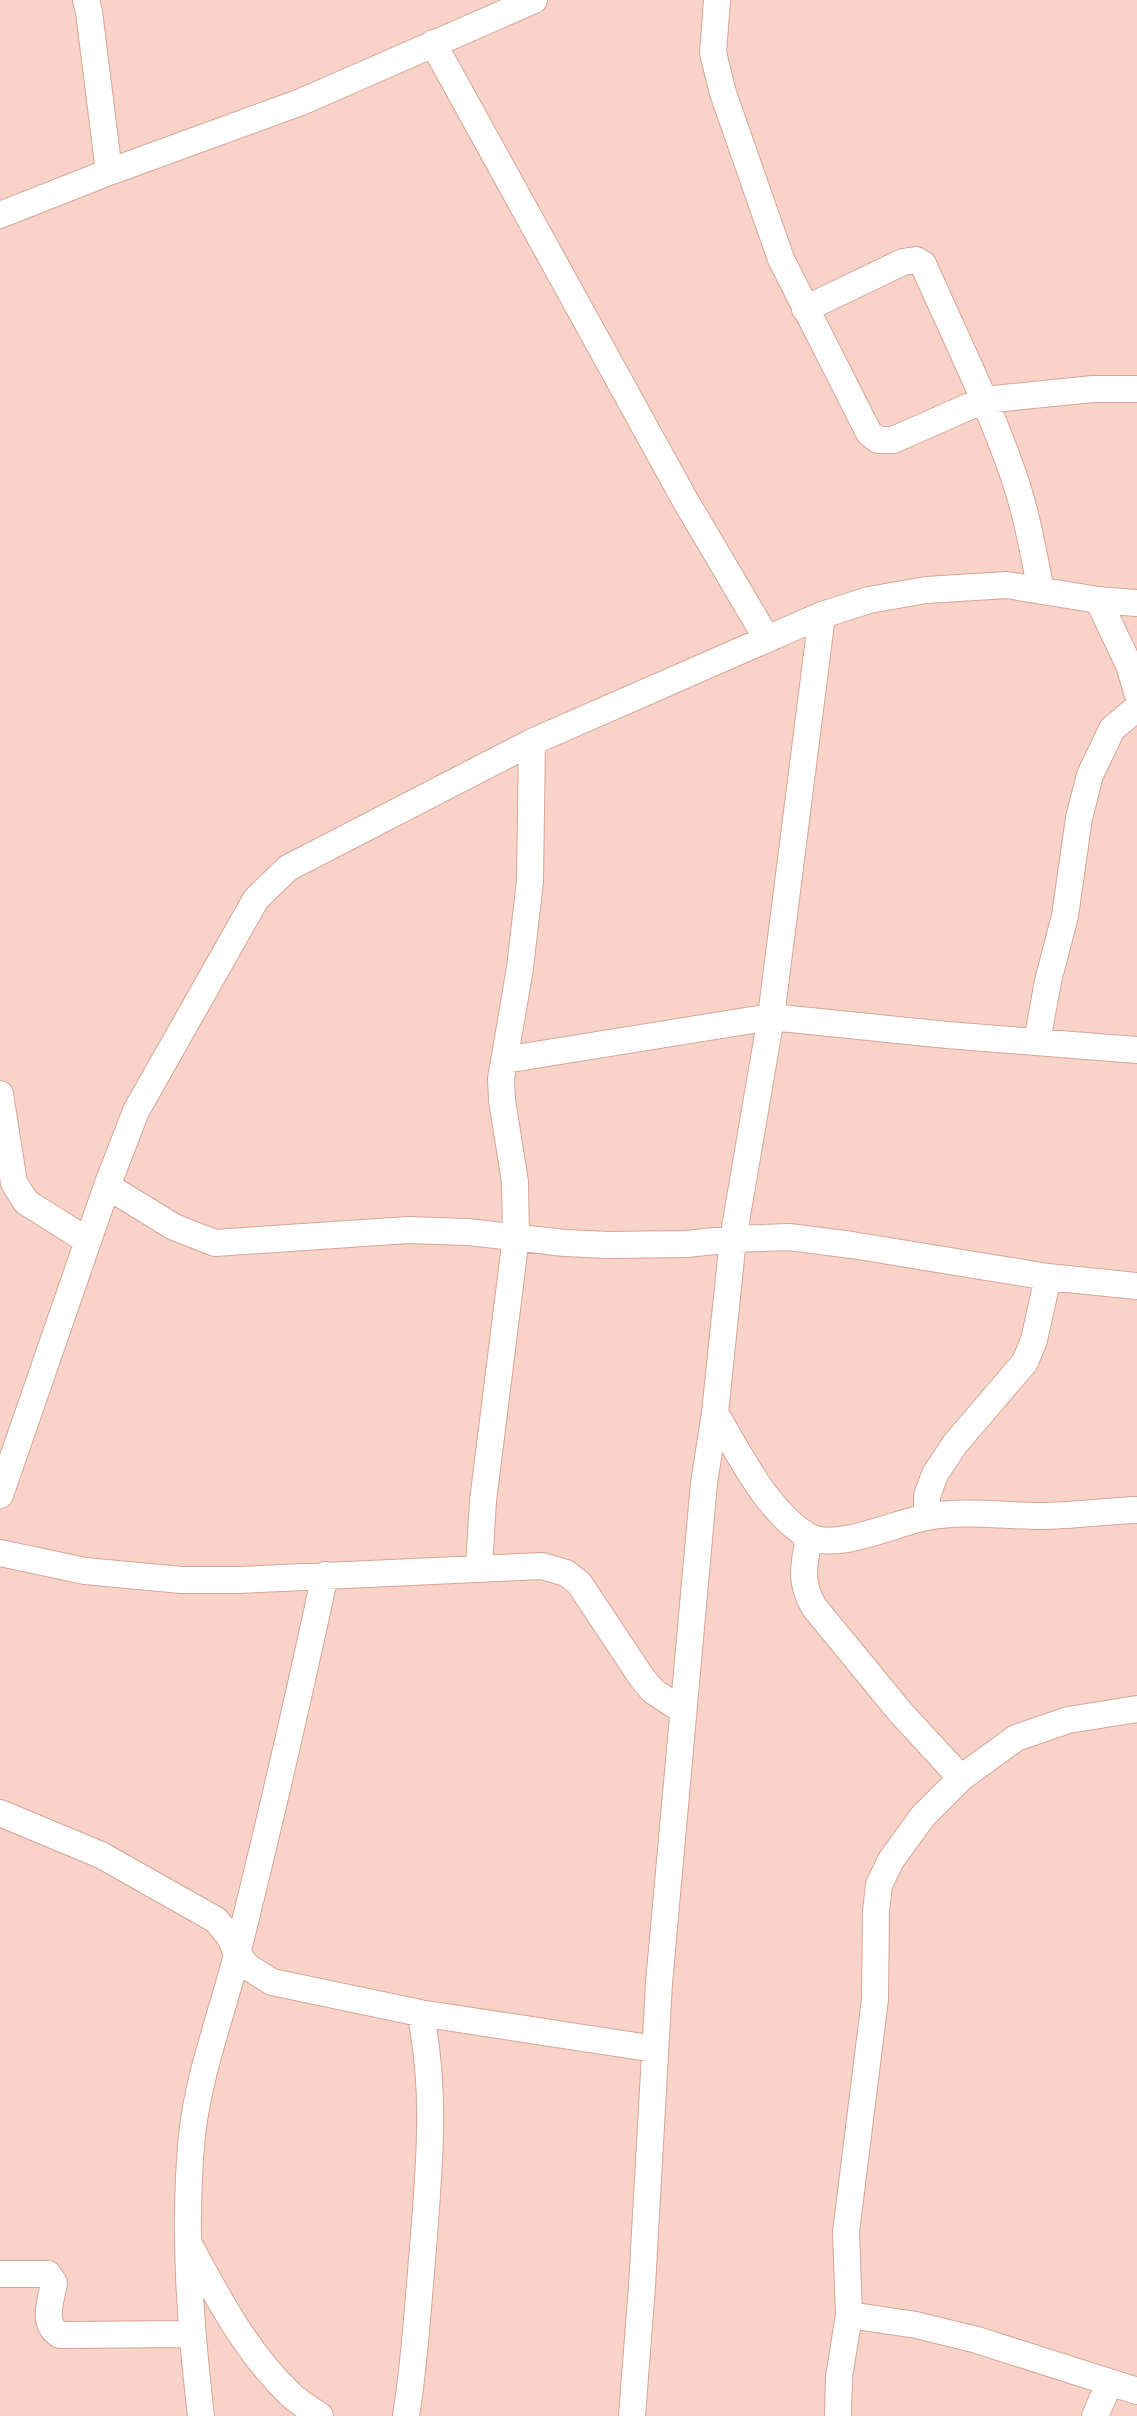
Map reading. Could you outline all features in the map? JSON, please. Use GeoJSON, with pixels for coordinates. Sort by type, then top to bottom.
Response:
{"type":"FeatureCollection","features":[{"type":"Feature","properties":{"kind":"street"},"geometry":{"type":"LineString","coordinates":[[86,0],[109,172]]}},
{"type":"Feature","properties":{"kind":"street"},"geometry":{"type":"LineString","coordinates":[[0,215],[109,172],[301,102],[534,0]]}},
{"type":"Feature","properties":{"kind":"street"},"geometry":{"type":"LineString","coordinates":[[717,0],[713,54],[723,93],[781,259],[869,433],[878,440],[893,440],[984,400],[1093,389],[1137,388]]}},
{"type":"Feature","properties":{"kind":"street"},"geometry":{"type":"LineString","coordinates":[[433,43],[679,489],[767,639]]}},
{"type":"Feature","properties":{"kind":"street"},"geometry":{"type":"LineString","coordinates":[[805,309],[903,262],[916,260],[923,264],[984,400],[1012,471],[1029,527],[1041,591]]}},
{"type":"Feature","properties":{"kind":"street"},"geometry":{"type":"LineString","coordinates":[[0,1495],[107,1186],[136,1111],[256,899],[288,868],[532,742],[822,615],[869,600],[926,590],[1007,585],[1098,600],[1137,603]]}},
{"type":"Feature","properties":{"kind":"street"},"geometry":{"type":"LineString","coordinates":[[1098,600],[1129,665],[1137,693]]}},
{"type":"Feature","properties":{"kind":"street"},"geometry":{"type":"LineString","coordinates":[[633,2416],[655,2049],[682,1710],[704,1483],[715,1413],[733,1239],[771,1017],[822,615]]}},
{"type":"Feature","properties":{"kind":"street"},"geometry":{"type":"LineString","coordinates":[[1037,1042],[1048,981],[1065,916],[1079,818],[1090,775],[1112,729],[1137,708]]}},
{"type":"Feature","properties":{"kind":"street"},"geometry":{"type":"LineString","coordinates":[[479,1567],[483,1501],[516,1237],[515,1182],[502,1100],[501,1079],[520,968],[530,881],[532,742]]}},
{"type":"Feature","properties":{"kind":"street"},"geometry":{"type":"LineString","coordinates":[[504,1060],[771,1017],[1137,1050]]}},
{"type":"Feature","properties":{"kind":"street"},"geometry":{"type":"LineString","coordinates":[[0,1094],[14,1183],[26,1202],[88,1241]]}},
{"type":"Feature","properties":{"kind":"street"},"geometry":{"type":"LineString","coordinates":[[107,1186],[174,1227],[215,1243],[408,1230],[608,1245],[687,1244],[733,1239],[789,1237],[1048,1277],[1137,1286]]}},
{"type":"Feature","properties":{"kind":"street"},"geometry":{"type":"LineString","coordinates":[[927,1517],[927,1496],[935,1474],[955,1444],[1025,1362],[1034,1340],[1048,1277]]}},
{"type":"Feature","properties":{"kind":"street"},"geometry":{"type":"LineString","coordinates":[[715,1413],[770,1500],[784,1518],[809,1537],[828,1541],[870,1534],[927,1517],[983,1514],[1042,1516],[1137,1510]]}},
{"type":"Feature","properties":{"kind":"street"},"geometry":{"type":"LineString","coordinates":[[809,1537],[803,1574],[805,1592],[873,1679],[961,1778]]}},
{"type":"Feature","properties":{"kind":"street"},"geometry":{"type":"LineString","coordinates":[[0,1552],[85,1571],[181,1580],[239,1580],[479,1567],[542,1566],[566,1573],[579,1583],[647,1684],[653,1691],[682,1710]]}},
{"type":"Feature","properties":{"kind":"street"},"geometry":{"type":"LineString","coordinates":[[201,2416],[192,2334],[187,2240],[192,2134],[210,2043],[237,1954],[294,1721],[325,1575]]}},
{"type":"Feature","properties":{"kind":"street"},"geometry":{"type":"LineString","coordinates":[[837,2416],[839,2377],[849,2315],[846,2232],[875,2000],[876,1911],[879,1885],[891,1860],[923,1816],[961,1778],[1016,1738],[1068,1720],[1137,1709]]}},
{"type":"Feature","properties":{"kind":"street"},"geometry":{"type":"LineString","coordinates":[[0,1813],[101,1855],[216,1920],[230,1936],[237,1954],[248,1967],[272,1982],[420,2013],[655,2049]]}},
{"type":"Feature","properties":{"kind":"street"},"geometry":{"type":"LineString","coordinates":[[406,2416],[429,2181],[431,2080],[428,2047],[420,2013]]}},
{"type":"Feature","properties":{"kind":"street"},"geometry":{"type":"LineString","coordinates":[[187,2240],[219,2302],[255,2356],[291,2395],[320,2416]]}},
{"type":"Feature","properties":{"kind":"street"},"geometry":{"type":"LineString","coordinates":[[0,2274],[48,2274],[54,2283],[48,2320],[52,2331],[60,2335],[192,2334]]}},
{"type":"Feature","properties":{"kind":"street"},"geometry":{"type":"LineString","coordinates":[[849,2315],[916,2325],[977,2340],[1109,2384],[1137,2391]]}},
{"type":"Feature","properties":{"kind":"street"},"geometry":{"type":"LineString","coordinates":[[1095,2416],[1109,2384]]}}]}
